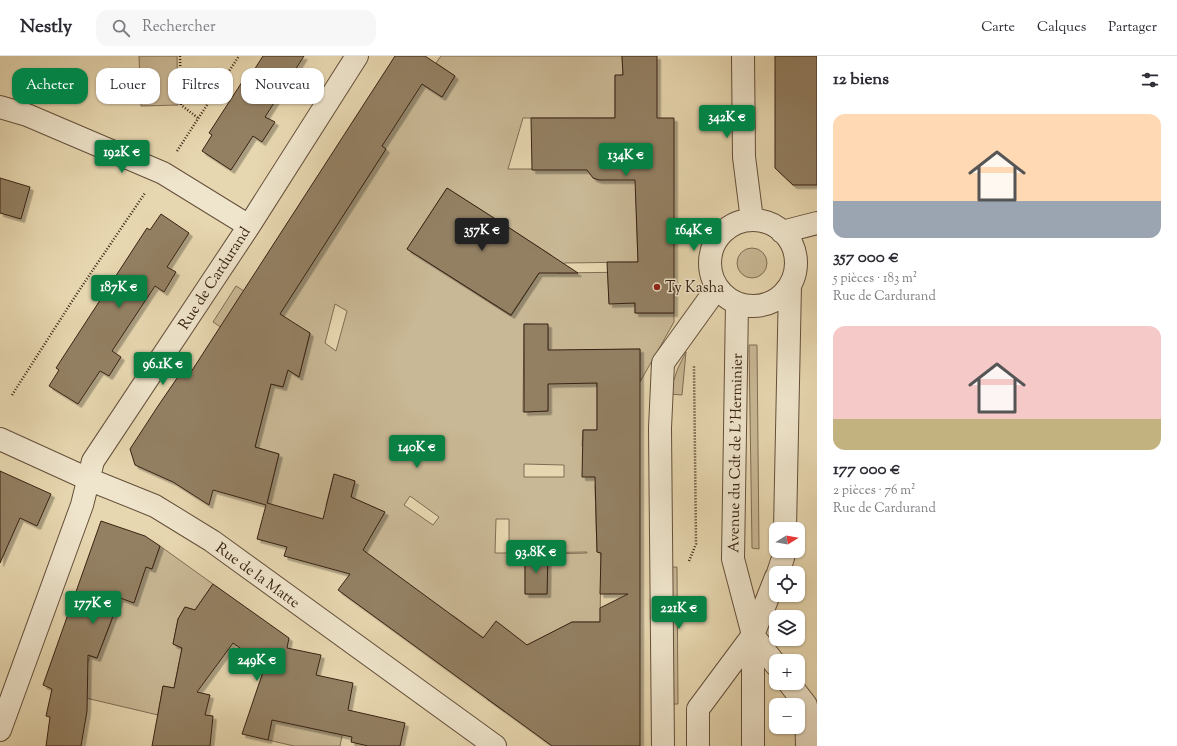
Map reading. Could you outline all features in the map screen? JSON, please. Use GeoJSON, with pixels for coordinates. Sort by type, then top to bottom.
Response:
{"type":"FeatureCollection","features":[{"type":"Feature","properties":{"kind":"street","name":"Rue de Cardurand"},"geometry":{"type":"LineString","coordinates":[[0,730],[82,505],[93,461],[249,226],[357,56]]}},
{"type":"Feature","properties":{"kind":"street"},"geometry":{"type":"LineString","coordinates":[[743,56],[744,157],[752,220]]}},
{"type":"Feature","properties":{"kind":"street"},"geometry":{"type":"LineString","coordinates":[[0,107],[27,115],[163,173],[249,226]]}},
{"type":"Feature","properties":{"kind":"street"},"geometry":{"type":"LineString","coordinates":[[785,522],[790,285],[795,271],[795,257],[791,243],[782,232],[763,221],[752,220],[738,222],[726,229],[716,240],[711,251],[709,264],[712,276],[717,288],[726,297],[737,304],[761,306],[772,302],[782,295],[790,285]]}},
{"type":"Feature","properties":{"kind":"street"},"geometry":{"type":"LineString","coordinates":[[782,232],[817,223]]}},
{"type":"Feature","properties":{"kind":"street"},"geometry":{"type":"LineString","coordinates":[[663,746],[660,428],[663,363],[717,288]]}},
{"type":"Feature","properties":{"kind":"street","name":"Avenue du Cdt de L'Herminier"},"geometry":{"type":"LineString","coordinates":[[737,304],[733,559],[753,635]]}},
{"type":"Feature","properties":{"kind":"street","name":"Rue de la Matte"},"geometry":{"type":"LineString","coordinates":[[0,439],[88,479],[155,506],[212,541],[495,746]]}},
{"type":"Feature","properties":{"kind":"street"},"geometry":{"type":"LineString","coordinates":[[698,746],[698,709],[753,635],[769,595]]}},
{"type":"Feature","properties":{"kind":"street"},"geometry":{"type":"LineString","coordinates":[[753,635],[769,656]]}},
{"type":"Feature","properties":{"kind":"street"},"geometry":{"type":"LineString","coordinates":[[753,635],[753,746]]}},
{"type":"Feature","properties":{"kind":"street"},"geometry":{"type":"LineString","coordinates":[[794,690],[806,705],[807,746]]}},
{"type":"Feature","properties":{"kind":"path"},"geometry":{"type":"LineString","coordinates":[[180,56],[180,105],[198,118]]}},
{"type":"Feature","properties":{"kind":"path"},"geometry":{"type":"LineString","coordinates":[[12,395],[139,199],[163,173],[238,56]]}},
{"type":"Feature","properties":{"kind":"path"},"geometry":{"type":"LineString","coordinates":[[686,565],[696,544],[694,363]]}},
{"type":"Feature","properties":{"kind":"shaded area"},"geometry":{"type":"Polygon","coordinates":[[[139,56],[177,56],[177,68],[168,68],[168,104],[178,105],[141,106],[141,104],[160,104],[160,68],[139,68],[139,56]]]}},
{"type":"Feature","properties":{"kind":"shaded area"},"geometry":{"type":"Polygon","coordinates":[[[441,56],[622,56],[623,75],[615,76],[615,118],[523,118],[508,169],[635,169],[638,262],[564,263],[557,273],[635,272],[608,276],[609,303],[635,303],[635,313],[674,313],[674,322],[640,382],[640,349],[578,350],[578,383],[597,383],[597,430],[583,430],[582,446],[603,447],[595,486],[597,552],[601,553],[600,622],[572,622],[527,645],[538,667],[505,712],[487,699],[509,669],[484,638],[452,615],[447,621],[362,552],[384,512],[351,497],[355,481],[334,474],[326,505],[343,510],[339,525],[267,504],[279,454],[255,447],[271,384],[264,384],[251,347],[213,322],[236,286],[244,291],[269,330],[386,149],[382,146],[419,82],[442,97],[455,76],[436,63],[441,56]],[[447,188],[407,249],[511,316],[551,255],[447,188]],[[335,304],[325,343],[336,351],[347,311],[335,304]],[[524,324],[523,412],[548,411],[548,325],[524,324]],[[301,328],[278,364],[271,384],[283,387],[288,370],[299,377],[310,333],[301,328]],[[524,464],[524,477],[564,477],[564,465],[524,464]],[[410,496],[404,505],[433,525],[439,517],[410,496]],[[496,519],[495,553],[509,553],[509,519],[496,519]],[[587,552],[513,553],[525,554],[525,594],[547,594],[548,554],[587,552]]]}},
{"type":"Feature","properties":{"kind":"shaded area"},"geometry":{"type":"Polygon","coordinates":[[[752,248],[763,252],[767,263],[763,274],[752,278],[741,274],[737,263],[741,252],[752,248]]]}},
{"type":"Feature","properties":{"kind":"shaded area"},"geometry":{"type":"Polygon","coordinates":[[[749,345],[757,345],[759,549],[752,548],[749,345]]]}},
{"type":"Feature","properties":{"kind":"shaded area"},"geometry":{"type":"Polygon","coordinates":[[[686,352],[682,395],[669,394],[678,368],[686,352]]]}},
{"type":"Feature","properties":{"kind":"shaded area"},"geometry":{"type":"Polygon","coordinates":[[[160,546],[213,584],[195,610],[185,607],[178,619],[173,644],[182,648],[174,688],[163,686],[158,715],[86,698],[77,693],[90,656],[97,658],[111,622],[107,593],[134,602],[138,590],[136,563],[152,569],[160,546]]]}},
{"type":"Feature","properties":{"kind":"shaded area"},"geometry":{"type":"Polygon","coordinates":[[[669,567],[677,567],[678,704],[669,704],[669,567]]]}},
{"type":"Feature","properties":{"kind":"shaded area"},"geometry":{"type":"Polygon","coordinates":[[[279,684],[344,726],[340,746],[294,746],[268,740],[279,684]]]}},
{"type":"Feature","properties":{"kind":"building"},"geometry":{"type":"Polygon","coordinates":[[[263,56],[304,56],[296,68],[255,68],[263,56]]]}},
{"type":"Feature","properties":{"kind":"building"},"geometry":{"type":"Polygon","coordinates":[[[395,56],[425,56],[455,76],[442,97],[422,84],[382,146],[386,149],[280,314],[310,333],[299,377],[288,370],[283,387],[271,384],[255,447],[279,454],[267,503],[323,519],[334,474],[355,481],[351,497],[385,512],[363,550],[483,638],[496,621],[527,645],[572,622],[600,622],[600,608],[628,594],[600,594],[601,553],[597,552],[595,477],[582,477],[583,430],[597,430],[597,383],[548,384],[548,411],[524,412],[524,324],[548,324],[548,350],[640,349],[640,746],[552,746],[338,590],[350,574],[284,556],[287,547],[257,539],[266,505],[213,490],[209,505],[173,482],[135,465],[130,449],[184,368],[191,372],[395,56]]]}},
{"type":"Feature","properties":{"kind":"building"},"geometry":{"type":"Polygon","coordinates":[[[622,56],[657,56],[657,118],[674,118],[674,313],[635,313],[635,303],[609,304],[607,262],[638,262],[635,180],[599,180],[593,178],[587,170],[532,170],[531,118],[615,118],[615,75],[623,75],[622,56]]]}},
{"type":"Feature","properties":{"kind":"building"},"geometry":{"type":"Polygon","coordinates":[[[775,56],[817,56],[817,185],[793,185],[775,168],[775,56]]]}},
{"type":"Feature","properties":{"kind":"building"},"geometry":{"type":"Polygon","coordinates":[[[241,84],[241,104],[273,104],[265,117],[275,122],[262,142],[253,136],[231,170],[202,151],[212,135],[209,133],[228,104],[233,104],[233,96],[241,84]]]}},
{"type":"Feature","properties":{"kind":"building"},"geometry":{"type":"Polygon","coordinates":[[[0,178],[30,187],[21,219],[0,213],[0,178]]]}},
{"type":"Feature","properties":{"kind":"building"},"geometry":{"type":"Polygon","coordinates":[[[447,188],[578,273],[539,273],[511,315],[407,249],[447,188]]]}},
{"type":"Feature","properties":{"kind":"building"},"geometry":{"type":"Polygon","coordinates":[[[161,214],[189,233],[167,267],[176,272],[164,292],[155,286],[112,351],[121,357],[109,376],[100,371],[78,404],[49,386],[59,370],[56,368],[147,228],[150,230],[161,214]]]}},
{"type":"Feature","properties":{"kind":"building"},"geometry":{"type":"Polygon","coordinates":[[[0,471],[51,494],[37,526],[20,518],[0,563],[0,471]]]}},
{"type":"Feature","properties":{"kind":"building"},"geometry":{"type":"Polygon","coordinates":[[[101,521],[145,536],[160,546],[152,569],[146,567],[134,603],[120,598],[97,658],[88,655],[87,711],[81,746],[46,746],[50,717],[46,716],[52,689],[43,685],[101,521]]]}},
{"type":"Feature","properties":{"kind":"building"},"geometry":{"type":"Polygon","coordinates":[[[525,554],[548,554],[547,594],[525,594],[525,554]]]}},
{"type":"Feature","properties":{"kind":"building"},"geometry":{"type":"Polygon","coordinates":[[[213,584],[289,638],[287,648],[321,655],[316,675],[353,683],[348,710],[405,723],[400,746],[368,746],[351,742],[352,737],[272,720],[268,740],[242,734],[265,666],[233,643],[197,692],[210,695],[205,715],[213,716],[210,746],[152,746],[163,686],[174,688],[182,648],[173,644],[178,619],[185,607],[195,610],[213,584]]]}},
{"type":"Feature","properties":{"kind":"place","name":"Ty Kasha"},"geometry":{"type":"Point","coordinates":[657,287]}}]}
